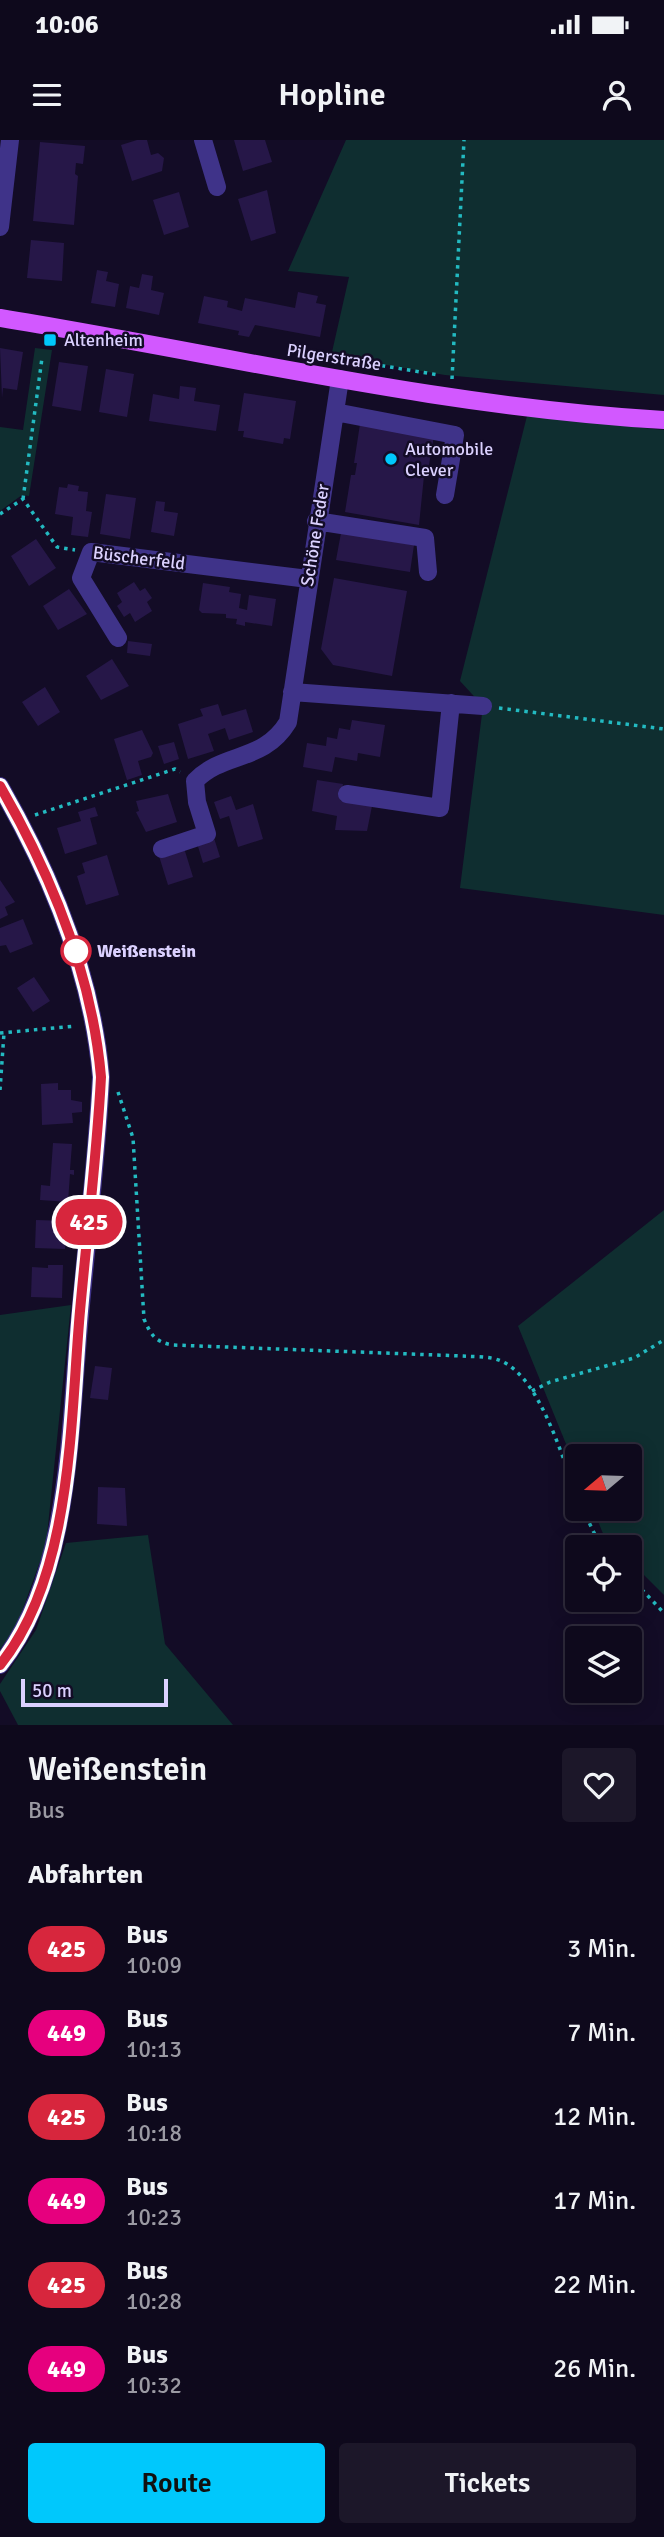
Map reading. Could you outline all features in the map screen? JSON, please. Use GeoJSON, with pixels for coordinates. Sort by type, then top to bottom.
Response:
{"type":"FeatureCollection","features":[{"type":"Feature","properties":{"kind":"main road","name":"Pilgerstraße"},"geometry":{"type":"LineString","coordinates":[[0,318],[341,379],[531,407],[664,420]]}},
{"type":"Feature","properties":{"kind":"street"},"geometry":{"type":"LineString","coordinates":[[0,227],[10,140]]}},
{"type":"Feature","properties":{"kind":"street"},"geometry":{"type":"LineString","coordinates":[[203,140],[218,187]]}},
{"type":"Feature","properties":{"kind":"street","name":"Schöne Feder"},"geometry":{"type":"LineString","coordinates":[[195,781],[206,769],[250,755],[278,738],[288,722],[316,521],[341,379]]}},
{"type":"Feature","properties":{"kind":"street"},"geometry":{"type":"LineString","coordinates":[[335,412],[455,435],[445,495]]}},
{"type":"Feature","properties":{"kind":"street"},"geometry":{"type":"LineString","coordinates":[[316,521],[425,538],[428,572]]}},
{"type":"Feature","properties":{"kind":"street"},"geometry":{"type":"LineString","coordinates":[[91,552],[81,578],[118,638]]}},
{"type":"Feature","properties":{"kind":"street","name":"Büscherfeld"},"geometry":{"type":"LineString","coordinates":[[91,552],[308,579]]}},
{"type":"Feature","properties":{"kind":"street"},"geometry":{"type":"LineString","coordinates":[[292,692],[483,706]]}},
{"type":"Feature","properties":{"kind":"street"},"geometry":{"type":"LineString","coordinates":[[347,794],[440,808],[451,703]]}},
{"type":"Feature","properties":{"kind":"street"},"geometry":{"type":"LineString","coordinates":[[162,849],[206,834],[195,781]]}},
{"type":"Feature","properties":{"kind":"street"},"geometry":{"type":"LineString","coordinates":[[0,786],[50,883],[73,943],[95,1024],[101,1077],[61,1499],[43,1583],[26,1625],[0,1665]]}},
{"type":"Feature","properties":{"kind":"path"},"geometry":{"type":"LineString","coordinates":[[464,140],[452,377],[464,379]]}},
{"type":"Feature","properties":{"kind":"path"},"geometry":{"type":"LineString","coordinates":[[0,514],[23,499],[42,358]]}},
{"type":"Feature","properties":{"kind":"path","name":"Büscherfeld"},"geometry":{"type":"LineString","coordinates":[[23,499],[57,547],[91,552]]}},
{"type":"Feature","properties":{"kind":"path"},"geometry":{"type":"LineString","coordinates":[[483,706],[664,729]]}},
{"type":"Feature","properties":{"kind":"path"},"geometry":{"type":"LineString","coordinates":[[54,809],[175,769],[195,781]]}},
{"type":"Feature","properties":{"kind":"path"},"geometry":{"type":"LineString","coordinates":[[0,1090],[2,1033],[95,1024]]}},
{"type":"Feature","properties":{"kind":"path"},"geometry":{"type":"LineString","coordinates":[[101,1077],[113,1084],[120,1095],[133,1138],[144,1319],[151,1335],[160,1343],[485,1357],[501,1361],[521,1374],[532,1391],[565,1467]]}},
{"type":"Feature","properties":{"kind":"path"},"geometry":{"type":"LineString","coordinates":[[532,1391],[550,1382],[634,1358],[664,1340]]}},
{"type":"Feature","properties":{"kind":"path"},"geometry":{"type":"LineString","coordinates":[[642,1590],[664,1613]]}},
{"type":"Feature","properties":{"kind":"green space"},"geometry":{"type":"Polygon","coordinates":[[[346,140],[664,140],[664,395],[445,375],[334,356],[332,352],[349,277],[288,271],[346,140]]]}},
{"type":"Feature","properties":{"kind":"green space"},"geometry":{"type":"Polygon","coordinates":[[[35,348],[52,350],[29,496],[22,495],[0,511],[0,427],[23,430],[35,348]]]}},
{"type":"Feature","properties":{"kind":"green space"},"geometry":{"type":"Polygon","coordinates":[[[527,416],[664,430],[664,915],[460,888],[483,706],[460,681],[527,416]]]}},
{"type":"Feature","properties":{"kind":"green space"},"geometry":{"type":"Polygon","coordinates":[[[664,1210],[664,1595],[642,1573],[642,1535],[604,1535],[598,1521],[642,1521],[642,1444],[566,1444],[518,1326],[664,1210]]]}},
{"type":"Feature","properties":{"kind":"green space"},"geometry":{"type":"Polygon","coordinates":[[[71,1305],[46,1545],[16,1628],[0,1649],[0,1315],[71,1305]]]}},
{"type":"Feature","properties":{"kind":"green space"},"geometry":{"type":"Polygon","coordinates":[[[148,1535],[165,1644],[233,1725],[18,1725],[0,1691],[0,1684],[36,1630],[66,1543],[148,1535]]]}},
{"type":"Feature","properties":{"kind":"building"},"geometry":{"type":"Polygon","coordinates":[[[147,140],[151,155],[158,153],[164,158],[162,171],[132,181],[121,145],[147,140]]]}},
{"type":"Feature","properties":{"kind":"building"},"geometry":{"type":"Polygon","coordinates":[[[234,140],[265,140],[272,162],[243,171],[234,140]]]}},
{"type":"Feature","properties":{"kind":"building"},"geometry":{"type":"Polygon","coordinates":[[[40,142],[85,146],[83,164],[76,163],[75,174],[78,176],[74,225],[33,221],[40,142]]]}},
{"type":"Feature","properties":{"kind":"building"},"geometry":{"type":"Polygon","coordinates":[[[267,190],[276,233],[251,241],[238,199],[267,190]]]}},
{"type":"Feature","properties":{"kind":"building"},"geometry":{"type":"Polygon","coordinates":[[[179,192],[189,227],[164,235],[153,200],[179,192]]]}},
{"type":"Feature","properties":{"kind":"building"},"geometry":{"type":"Polygon","coordinates":[[[31,240],[64,243],[62,281],[27,278],[31,240]]]}},
{"type":"Feature","properties":{"kind":"building"},"geometry":{"type":"Polygon","coordinates":[[[97,270],[108,272],[106,281],[119,284],[115,307],[91,303],[97,270]]]}},
{"type":"Feature","properties":{"kind":"building"},"geometry":{"type":"Polygon","coordinates":[[[142,274],[153,276],[151,290],[164,293],[159,315],[126,308],[130,286],[139,288],[142,274]]]}},
{"type":"Feature","properties":{"kind":"building"},"geometry":{"type":"Polygon","coordinates":[[[298,292],[318,296],[316,303],[326,305],[320,337],[255,325],[249,337],[238,335],[239,331],[198,323],[204,296],[228,301],[227,307],[242,311],[245,298],[295,308],[298,292]]]}},
{"type":"Feature","properties":{"kind":"building"},"geometry":{"type":"Polygon","coordinates":[[[0,348],[23,352],[17,390],[3,388],[2,398],[0,348]]]}},
{"type":"Feature","properties":{"kind":"building"},"geometry":{"type":"Polygon","coordinates":[[[59,362],[88,366],[81,411],[52,406],[59,362]]]}},
{"type":"Feature","properties":{"kind":"building"},"geometry":{"type":"Polygon","coordinates":[[[106,369],[134,374],[127,417],[99,412],[106,369]]]}},
{"type":"Feature","properties":{"kind":"building"},"geometry":{"type":"Polygon","coordinates":[[[180,386],[196,388],[194,401],[220,405],[216,431],[149,421],[153,394],[179,399],[180,386]]]}},
{"type":"Feature","properties":{"kind":"building"},"geometry":{"type":"Polygon","coordinates":[[[244,393],[296,401],[290,439],[284,438],[283,444],[243,437],[244,431],[238,431],[244,393]]]}},
{"type":"Feature","properties":{"kind":"building"},"geometry":{"type":"Polygon","coordinates":[[[360,424],[434,436],[427,476],[424,476],[419,525],[345,512],[351,475],[355,475],[357,463],[354,463],[360,424]]]}},
{"type":"Feature","properties":{"kind":"building"},"geometry":{"type":"Polygon","coordinates":[[[68,484],[79,486],[78,491],[88,492],[86,511],[92,512],[88,537],[71,535],[73,517],[55,514],[59,487],[67,488],[68,484]]]}},
{"type":"Feature","properties":{"kind":"building"},"geometry":{"type":"Polygon","coordinates":[[[106,494],[136,498],[130,539],[100,534],[106,494]]]}},
{"type":"Feature","properties":{"kind":"building"},"geometry":{"type":"Polygon","coordinates":[[[156,501],[165,502],[164,511],[178,513],[174,536],[151,532],[156,501]]]}},
{"type":"Feature","properties":{"kind":"building"},"geometry":{"type":"Polygon","coordinates":[[[341,533],[414,545],[410,572],[336,560],[341,533]]]}},
{"type":"Feature","properties":{"kind":"building"},"geometry":{"type":"Polygon","coordinates":[[[36,539],[56,568],[29,586],[11,556],[36,539]]]}},
{"type":"Feature","properties":{"kind":"building"},"geometry":{"type":"Polygon","coordinates":[[[334,578],[407,591],[392,676],[333,665],[321,649],[334,578]]]}},
{"type":"Feature","properties":{"kind":"building"},"geometry":{"type":"Polygon","coordinates":[[[134,582],[140,591],[145,588],[152,598],[147,602],[152,611],[135,622],[130,613],[124,617],[117,606],[122,602],[117,593],[134,582]]]}},
{"type":"Feature","properties":{"kind":"building"},"geometry":{"type":"Polygon","coordinates":[[[203,583],[230,587],[229,592],[241,594],[239,608],[247,610],[249,595],[276,599],[272,626],[245,622],[245,626],[236,624],[237,619],[226,618],[226,614],[202,613],[199,610],[203,583]]]}},
{"type":"Feature","properties":{"kind":"building"},"geometry":{"type":"Polygon","coordinates":[[[69,589],[87,614],[58,630],[43,606],[69,589]]]}},
{"type":"Feature","properties":{"kind":"building"},"geometry":{"type":"Polygon","coordinates":[[[128,641],[152,644],[150,656],[127,653],[128,641]]]}},
{"type":"Feature","properties":{"kind":"building"},"geometry":{"type":"Polygon","coordinates":[[[112,659],[129,686],[101,700],[86,676],[112,659]]]}},
{"type":"Feature","properties":{"kind":"building"},"geometry":{"type":"Polygon","coordinates":[[[45,687],[60,712],[38,726],[22,702],[45,687]]]}},
{"type":"Feature","properties":{"kind":"building"},"geometry":{"type":"Polygon","coordinates":[[[218,704],[222,716],[246,709],[253,732],[229,740],[225,728],[208,734],[214,751],[188,759],[178,724],[203,716],[200,709],[218,704]]]}},
{"type":"Feature","properties":{"kind":"building"},"geometry":{"type":"Polygon","coordinates":[[[352,720],[385,725],[380,757],[358,753],[357,761],[335,757],[332,772],[303,767],[307,743],[326,746],[327,737],[337,739],[339,728],[350,730],[352,720]]]}},
{"type":"Feature","properties":{"kind":"building"},"geometry":{"type":"Polygon","coordinates":[[[142,730],[153,753],[151,757],[138,761],[142,775],[127,780],[114,739],[142,730]]]}},
{"type":"Feature","properties":{"kind":"building"},"geometry":{"type":"Polygon","coordinates":[[[174,742],[179,759],[164,764],[158,746],[174,742]]]}},
{"type":"Feature","properties":{"kind":"building"},"geometry":{"type":"Polygon","coordinates":[[[317,780],[343,784],[340,800],[372,806],[367,831],[335,830],[337,816],[312,811],[317,780]]]}},
{"type":"Feature","properties":{"kind":"building"},"geometry":{"type":"Polygon","coordinates":[[[168,794],[177,822],[146,832],[136,812],[139,811],[136,801],[168,794]]]}},
{"type":"Feature","properties":{"kind":"building"},"geometry":{"type":"Polygon","coordinates":[[[231,796],[236,810],[253,804],[263,839],[238,847],[229,816],[220,819],[214,802],[231,796]]]}},
{"type":"Feature","properties":{"kind":"building"},"geometry":{"type":"Polygon","coordinates":[[[95,807],[98,816],[90,818],[97,844],[65,854],[57,828],[81,821],[78,812],[95,807]]]}},
{"type":"Feature","properties":{"kind":"building"},"geometry":{"type":"Polygon","coordinates":[[[214,838],[220,857],[203,863],[197,843],[214,838]]]}},
{"type":"Feature","properties":{"kind":"building"},"geometry":{"type":"Polygon","coordinates":[[[184,848],[193,877],[168,885],[159,856],[184,848]]]}},
{"type":"Feature","properties":{"kind":"building"},"geometry":{"type":"Polygon","coordinates":[[[107,855],[119,895],[86,905],[77,876],[85,873],[82,863],[107,855]]]}},
{"type":"Feature","properties":{"kind":"building"},"geometry":{"type":"Polygon","coordinates":[[[0,880],[15,902],[5,907],[8,915],[0,919],[0,880]]]}},
{"type":"Feature","properties":{"kind":"building"},"geometry":{"type":"Polygon","coordinates":[[[23,919],[33,944],[10,953],[6,945],[0,946],[0,928],[23,919]]]}},
{"type":"Feature","properties":{"kind":"building"},"geometry":{"type":"Polygon","coordinates":[[[34,977],[50,1001],[33,1012],[17,988],[34,977]]]}},
{"type":"Feature","properties":{"kind":"building"},"geometry":{"type":"Polygon","coordinates":[[[58,1083],[58,1090],[71,1090],[71,1100],[82,1102],[82,1112],[72,1113],[73,1123],[42,1125],[41,1084],[58,1083]]]}},
{"type":"Feature","properties":{"kind":"building"},"geometry":{"type":"Polygon","coordinates":[[[53,1143],[72,1144],[70,1170],[74,1170],[74,1175],[70,1174],[68,1202],[40,1200],[41,1185],[50,1186],[53,1143]]]}},
{"type":"Feature","properties":{"kind":"building"},"geometry":{"type":"Polygon","coordinates":[[[36,1220],[66,1221],[65,1249],[35,1248],[36,1220]]]}},
{"type":"Feature","properties":{"kind":"building"},"geometry":{"type":"Polygon","coordinates":[[[48,1265],[63,1265],[62,1298],[31,1297],[32,1267],[48,1268],[48,1265]]]}},
{"type":"Feature","properties":{"kind":"building"},"geometry":{"type":"Polygon","coordinates":[[[95,1366],[112,1368],[108,1400],[90,1398],[95,1366]]]}},
{"type":"Feature","properties":{"kind":"building"},"geometry":{"type":"Polygon","coordinates":[[[98,1487],[125,1488],[127,1526],[97,1524],[98,1487]]]}},
{"type":"Feature","properties":{"kind":"bus line","name":"425"},"geometry":{"type":"LineString","coordinates":[[0,786],[20,821],[55,896],[73,943],[95,1024],[101,1077],[67,1453],[53,1547],[43,1583],[26,1625],[0,1665]]}},
{"type":"Feature","properties":{"kind":"place","name":"Altenheim"},"geometry":{"type":"Point","coordinates":[50,340]}},
{"type":"Feature","properties":{"kind":"place","name":"Automobile Clever"},"geometry":{"type":"Point","coordinates":[391,459]}},
{"type":"Feature","properties":{"kind":"place","name":"Weißenstein"},"geometry":{"type":"Point","coordinates":[76,951]}}]}
